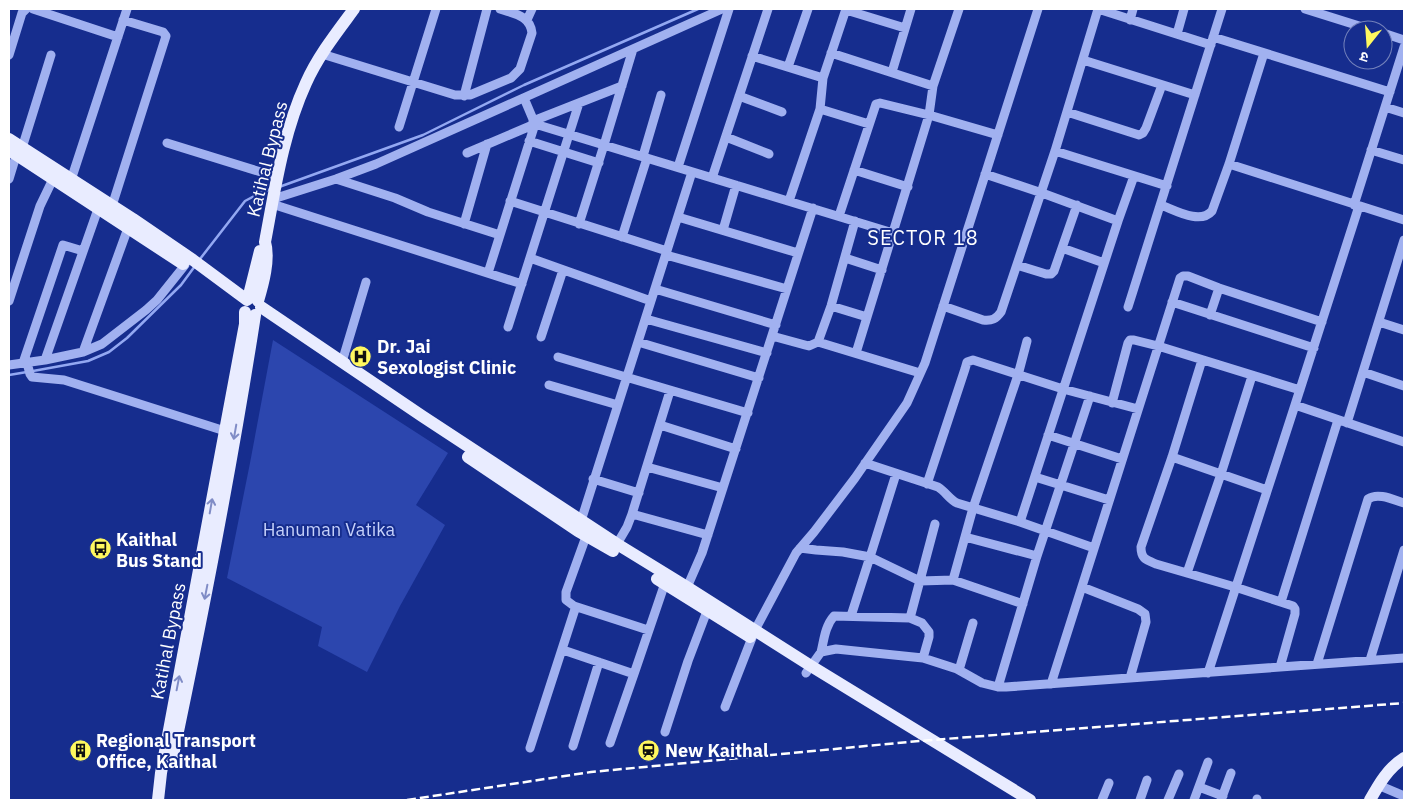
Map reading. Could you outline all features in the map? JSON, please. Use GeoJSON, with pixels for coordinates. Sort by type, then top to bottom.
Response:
{"type":"FeatureCollection","features":[{"type":"Feature","properties":{"kind":"main road","name":"Katihal Bypass"},"geometry":{"type":"LineString","coordinates":[[159,800],[161,773],[245,324],[263,283],[267,250],[265,242],[276,180],[293,115],[306,82],[328,44],[354,9]]}},
{"type":"Feature","properties":{"kind":"main road"},"geometry":{"type":"LineString","coordinates":[[9,139],[16,151],[53,179],[128,228],[193,267]]}},
{"type":"Feature","properties":{"kind":"main road"},"geometry":{"type":"LineString","coordinates":[[16,151],[71,180],[112,206],[193,267],[585,527],[617,544],[686,591],[1014,800]]}},
{"type":"Feature","properties":{"kind":"main road","name":"Katihal Bypass"},"geometry":{"type":"LineString","coordinates":[[159,800],[168,775],[203,611],[229,466],[252,307]]}},
{"type":"Feature","properties":{"kind":"main road"},"geometry":{"type":"LineString","coordinates":[[252,307],[342,362],[665,583],[686,591],[708,611],[754,634]]}},
{"type":"Feature","properties":{"kind":"main road"},"geometry":{"type":"LineString","coordinates":[[808,669],[1030,800]]}},
{"type":"Feature","properties":{"kind":"main road"},"geometry":{"type":"LineString","coordinates":[[1370,800],[1378,785],[1395,764],[1404,758]]}},
{"type":"Feature","properties":{"kind":"street"},"geometry":{"type":"LineString","coordinates":[[9,55],[22,13],[26,9]]}},
{"type":"Feature","properties":{"kind":"street"},"geometry":{"type":"LineString","coordinates":[[33,9],[118,37]]}},
{"type":"Feature","properties":{"kind":"street"},"geometry":{"type":"LineString","coordinates":[[71,180],[127,9]]}},
{"type":"Feature","properties":{"kind":"street"},"geometry":{"type":"LineString","coordinates":[[399,127],[436,9]]}},
{"type":"Feature","properties":{"kind":"street"},"geometry":{"type":"LineString","coordinates":[[464,96],[487,9]]}},
{"type":"Feature","properties":{"kind":"street"},"geometry":{"type":"LineString","coordinates":[[322,54],[455,95],[470,95],[504,82],[520,69],[532,33],[531,28],[527,20],[522,16],[500,9]]}},
{"type":"Feature","properties":{"kind":"street"},"geometry":{"type":"LineString","coordinates":[[527,20],[532,9]]}},
{"type":"Feature","properties":{"kind":"street"},"geometry":{"type":"LineString","coordinates":[[273,200],[376,164],[722,9]]}},
{"type":"Feature","properties":{"kind":"street"},"geometry":{"type":"LineString","coordinates":[[678,167],[729,9]]}},
{"type":"Feature","properties":{"kind":"street"},"geometry":{"type":"LineString","coordinates":[[712,178],[768,9]]}},
{"type":"Feature","properties":{"kind":"street"},"geometry":{"type":"LineString","coordinates":[[788,67],[808,9]]}},
{"type":"Feature","properties":{"kind":"street"},"geometry":{"type":"LineString","coordinates":[[789,201],[820,109],[823,78],[846,9],[905,28]]}},
{"type":"Feature","properties":{"kind":"street"},"geometry":{"type":"LineString","coordinates":[[892,72],[912,9]]}},
{"type":"Feature","properties":{"kind":"street"},"geometry":{"type":"LineString","coordinates":[[856,353],[929,115],[933,86],[959,9]]}},
{"type":"Feature","properties":{"kind":"street"},"geometry":{"type":"LineString","coordinates":[[725,707],[754,634],[790,564],[800,548],[865,463],[906,403],[920,373],[1038,9]]}},
{"type":"Feature","properties":{"kind":"street"},"geometry":{"type":"LineString","coordinates":[[943,306],[989,321],[996,318],[1001,312],[1042,193],[1098,9],[1176,34],[1264,53],[1390,92]]}},
{"type":"Feature","properties":{"kind":"street"},"geometry":{"type":"LineString","coordinates":[[1130,20],[1133,9]]}},
{"type":"Feature","properties":{"kind":"street"},"geometry":{"type":"LineString","coordinates":[[1176,34],[1184,9]]}},
{"type":"Feature","properties":{"kind":"street"},"geometry":{"type":"LineString","coordinates":[[1128,307],[1222,9]]}},
{"type":"Feature","properties":{"kind":"street"},"geometry":{"type":"LineString","coordinates":[[1305,9],[1343,21]]}},
{"type":"Feature","properties":{"kind":"street"},"geometry":{"type":"LineString","coordinates":[[112,206],[166,39],[163,32],[123,20]]}},
{"type":"Feature","properties":{"kind":"street"},"geometry":{"type":"LineString","coordinates":[[1208,673],[1314,348],[1404,47]]}},
{"type":"Feature","properties":{"kind":"street"},"geometry":{"type":"LineString","coordinates":[[579,224],[633,49]]}},
{"type":"Feature","properties":{"kind":"street"},"geometry":{"type":"LineString","coordinates":[[831,53],[933,86]]}},
{"type":"Feature","properties":{"kind":"street"},"geometry":{"type":"LineString","coordinates":[[1161,205],[1199,218],[1208,216],[1212,211],[1264,53]]}},
{"type":"Feature","properties":{"kind":"street"},"geometry":{"type":"LineString","coordinates":[[9,179],[16,151],[51,55]]}},
{"type":"Feature","properties":{"kind":"street"},"geometry":{"type":"LineString","coordinates":[[752,56],[823,78]]}},
{"type":"Feature","properties":{"kind":"street"},"geometry":{"type":"LineString","coordinates":[[1083,60],[1195,95]]}},
{"type":"Feature","properties":{"kind":"street"},"geometry":{"type":"LineString","coordinates":[[1067,112],[1138,135],[1144,133],[1162,85]]}},
{"type":"Feature","properties":{"kind":"street"},"geometry":{"type":"LineString","coordinates":[[467,153],[534,122],[622,86]]}},
{"type":"Feature","properties":{"kind":"street"},"geometry":{"type":"LineString","coordinates":[[622,237],[661,95]]}},
{"type":"Feature","properties":{"kind":"street"},"geometry":{"type":"LineString","coordinates":[[739,96],[782,112]]}},
{"type":"Feature","properties":{"kind":"street"},"geometry":{"type":"LineString","coordinates":[[488,273],[534,122],[524,98]]}},
{"type":"Feature","properties":{"kind":"street"},"geometry":{"type":"LineString","coordinates":[[508,327],[579,103]]}},
{"type":"Feature","properties":{"kind":"street"},"geometry":{"type":"LineString","coordinates":[[839,216],[876,104],[880,103],[929,115],[998,135]]}},
{"type":"Feature","properties":{"kind":"street"},"geometry":{"type":"LineString","coordinates":[[1385,107],[1404,113]]}},
{"type":"Feature","properties":{"kind":"street"},"geometry":{"type":"LineString","coordinates":[[820,109],[869,124]]}},
{"type":"Feature","properties":{"kind":"street"},"geometry":{"type":"LineString","coordinates":[[534,122],[893,233]]}},
{"type":"Feature","properties":{"kind":"street"},"geometry":{"type":"LineString","coordinates":[[726,137],[769,154]]}},
{"type":"Feature","properties":{"kind":"street"},"geometry":{"type":"LineString","coordinates":[[529,141],[598,163]]}},
{"type":"Feature","properties":{"kind":"street"},"geometry":{"type":"LineString","coordinates":[[167,143],[276,180]]}},
{"type":"Feature","properties":{"kind":"street"},"geometry":{"type":"LineString","coordinates":[[464,224],[487,144]]}},
{"type":"Feature","properties":{"kind":"street"},"geometry":{"type":"LineString","coordinates":[[1372,150],[1404,160]]}},
{"type":"Feature","properties":{"kind":"street"},"geometry":{"type":"LineString","coordinates":[[1055,151],[1167,186]]}},
{"type":"Feature","properties":{"kind":"street"},"geometry":{"type":"LineString","coordinates":[[1229,164],[1404,220]]}},
{"type":"Feature","properties":{"kind":"street"},"geometry":{"type":"LineString","coordinates":[[854,170],[908,187]]}},
{"type":"Feature","properties":{"kind":"street"},"geometry":{"type":"LineString","coordinates":[[648,630],[574,606],[566,600],[566,592],[585,527],[593,479],[692,172]]}},
{"type":"Feature","properties":{"kind":"street"},"geometry":{"type":"LineString","coordinates":[[985,174],[1118,221]]}},
{"type":"Feature","properties":{"kind":"street"},"geometry":{"type":"LineString","coordinates":[[1020,522],[1134,176]]}},
{"type":"Feature","properties":{"kind":"street"},"geometry":{"type":"LineString","coordinates":[[9,301],[40,206],[53,179]]}},
{"type":"Feature","properties":{"kind":"street"},"geometry":{"type":"LineString","coordinates":[[336,179],[395,198],[428,212],[500,235]]}},
{"type":"Feature","properties":{"kind":"street"},"geometry":{"type":"LineString","coordinates":[[723,230],[736,185]]}},
{"type":"Feature","properties":{"kind":"street"},"geometry":{"type":"LineString","coordinates":[[273,200],[522,284]]}},
{"type":"Feature","properties":{"kind":"street"},"geometry":{"type":"LineString","coordinates":[[510,201],[666,253],[787,289]]}},
{"type":"Feature","properties":{"kind":"street"},"geometry":{"type":"LineString","coordinates":[[1017,265],[1051,274],[1077,205]]}},
{"type":"Feature","properties":{"kind":"street"},"geometry":{"type":"LineString","coordinates":[[686,591],[708,535],[812,208]]}},
{"type":"Feature","properties":{"kind":"street"},"geometry":{"type":"LineString","coordinates":[[45,360],[98,209]]}},
{"type":"Feature","properties":{"kind":"street"},"geometry":{"type":"LineString","coordinates":[[678,217],[798,253]]}},
{"type":"Feature","properties":{"kind":"street"},"geometry":{"type":"LineString","coordinates":[[818,342],[831,306],[855,221]]}},
{"type":"Feature","properties":{"kind":"street"},"geometry":{"type":"LineString","coordinates":[[83,352],[128,228]]}},
{"type":"Feature","properties":{"kind":"street"},"geometry":{"type":"LineString","coordinates":[[1281,602],[1342,421],[1363,372],[1404,240]]}},
{"type":"Feature","properties":{"kind":"street"},"geometry":{"type":"LineString","coordinates":[[83,251],[63,245],[27,367],[32,377],[64,380],[225,431]]}},
{"type":"Feature","properties":{"kind":"street"},"geometry":{"type":"LineString","coordinates":[[1062,248],[1104,263]]}},
{"type":"Feature","properties":{"kind":"street"},"geometry":{"type":"LineString","coordinates":[[530,258],[651,301]]}},
{"type":"Feature","properties":{"kind":"street"},"geometry":{"type":"LineString","coordinates":[[845,258],[882,270]]}},
{"type":"Feature","properties":{"kind":"street"},"geometry":{"type":"LineString","coordinates":[[9,365],[27,367],[45,360],[83,352],[102,344],[146,310],[193,267]]}},
{"type":"Feature","properties":{"kind":"street"},"geometry":{"type":"LineString","coordinates":[[541,337],[563,270]]}},
{"type":"Feature","properties":{"kind":"street"},"geometry":{"type":"LineString","coordinates":[[1051,684],[1180,278],[1188,276],[1322,322]]}},
{"type":"Feature","properties":{"kind":"street"},"geometry":{"type":"LineString","coordinates":[[342,362],[366,282]]}},
{"type":"Feature","properties":{"kind":"street"},"geometry":{"type":"LineString","coordinates":[[1210,315],[1219,288]]}},
{"type":"Feature","properties":{"kind":"street"},"geometry":{"type":"LineString","coordinates":[[655,289],[776,325]]}},
{"type":"Feature","properties":{"kind":"street"},"geometry":{"type":"LineString","coordinates":[[1172,302],[1314,348]]}},
{"type":"Feature","properties":{"kind":"street"},"geometry":{"type":"LineString","coordinates":[[831,306],[867,317]]}},
{"type":"Feature","properties":{"kind":"street"},"geometry":{"type":"LineString","coordinates":[[646,319],[767,353]]}},
{"type":"Feature","properties":{"kind":"street"},"geometry":{"type":"LineString","coordinates":[[1378,322],[1404,330]]}},
{"type":"Feature","properties":{"kind":"street"},"geometry":{"type":"LineString","coordinates":[[772,336],[809,346],[818,342],[920,373]]}},
{"type":"Feature","properties":{"kind":"street"},"geometry":{"type":"LineString","coordinates":[[1112,402],[1130,340],[1158,346],[1300,390]]}},
{"type":"Feature","properties":{"kind":"street"},"geometry":{"type":"LineString","coordinates":[[954,580],[973,508],[1018,375],[1027,341]]}},
{"type":"Feature","properties":{"kind":"street"},"geometry":{"type":"LineString","coordinates":[[638,342],[759,378]]}},
{"type":"Feature","properties":{"kind":"street"},"geometry":{"type":"LineString","coordinates":[[558,357],[748,413]]}},
{"type":"Feature","properties":{"kind":"street"},"geometry":{"type":"LineString","coordinates":[[927,484],[968,362],[973,360],[1138,410]]}},
{"type":"Feature","properties":{"kind":"street"},"geometry":{"type":"LineString","coordinates":[[1202,360],[1172,457],[1141,547],[1142,557],[1145,560],[1293,606],[1295,614],[1280,667]]}},
{"type":"Feature","properties":{"kind":"street"},"geometry":{"type":"LineString","coordinates":[[1363,372],[1404,386]]}},
{"type":"Feature","properties":{"kind":"street"},"geometry":{"type":"LineString","coordinates":[[1187,573],[1222,474],[1252,376]]}},
{"type":"Feature","properties":{"kind":"street"},"geometry":{"type":"LineString","coordinates":[[549,385],[618,405]]}},
{"type":"Feature","properties":{"kind":"street"},"geometry":{"type":"LineString","coordinates":[[617,544],[632,514],[670,390]]}},
{"type":"Feature","properties":{"kind":"street"},"geometry":{"type":"LineString","coordinates":[[998,687],[1037,556],[1090,396]]}},
{"type":"Feature","properties":{"kind":"street"},"geometry":{"type":"LineString","coordinates":[[1295,405],[1404,442]]}},
{"type":"Feature","properties":{"kind":"street"},"geometry":{"type":"LineString","coordinates":[[660,425],[736,449]]}},
{"type":"Feature","properties":{"kind":"street"},"geometry":{"type":"LineString","coordinates":[[1048,436],[1122,459]]}},
{"type":"Feature","properties":{"kind":"street"},"geometry":{"type":"LineString","coordinates":[[1172,457],[1267,490]]}},
{"type":"Feature","properties":{"kind":"street"},"geometry":{"type":"LineString","coordinates":[[865,463],[944,490],[957,504],[1020,522],[1094,548]]}},
{"type":"Feature","properties":{"kind":"street"},"geometry":{"type":"LineString","coordinates":[[647,467],[723,488]]}},
{"type":"Feature","properties":{"kind":"street"},"geometry":{"type":"LineString","coordinates":[[851,616],[896,474]]}},
{"type":"Feature","properties":{"kind":"street"},"geometry":{"type":"LineString","coordinates":[[1035,477],[1109,500]]}},
{"type":"Feature","properties":{"kind":"street"},"geometry":{"type":"LineString","coordinates":[[593,479],[639,493]]}},
{"type":"Feature","properties":{"kind":"street"},"geometry":{"type":"LineString","coordinates":[[1317,664],[1368,499],[1379,496],[1404,503]]}},
{"type":"Feature","properties":{"kind":"street"},"geometry":{"type":"LineString","coordinates":[[632,514],[708,535]]}},
{"type":"Feature","properties":{"kind":"street"},"geometry":{"type":"LineString","coordinates":[[910,618],[935,524]]}},
{"type":"Feature","properties":{"kind":"street"},"geometry":{"type":"LineString","coordinates":[[965,537],[1037,556]]}},
{"type":"Feature","properties":{"kind":"street"},"geometry":{"type":"LineString","coordinates":[[800,548],[842,552],[870,558],[920,580],[954,580],[1023,604]]}},
{"type":"Feature","properties":{"kind":"street"},"geometry":{"type":"LineString","coordinates":[[1370,660],[1404,550]]}},
{"type":"Feature","properties":{"kind":"street"},"geometry":{"type":"LineString","coordinates":[[610,743],[665,583]]}},
{"type":"Feature","properties":{"kind":"street"},"geometry":{"type":"LineString","coordinates":[[1082,586],[1138,608],[1145,614],[1146,622],[1130,678]]}},
{"type":"Feature","properties":{"kind":"street"},"geometry":{"type":"LineString","coordinates":[[530,748],[563,650],[575,609],[574,606]]}},
{"type":"Feature","properties":{"kind":"street"},"geometry":{"type":"LineString","coordinates":[[665,732],[688,661],[708,611]]}},
{"type":"Feature","properties":{"kind":"street"},"geometry":{"type":"LineString","coordinates":[[808,669],[821,652],[829,621],[834,616],[910,618],[922,623],[929,632],[923,658]]}},
{"type":"Feature","properties":{"kind":"street"},"geometry":{"type":"LineString","coordinates":[[959,670],[973,623]]}},
{"type":"Feature","properties":{"kind":"street"},"geometry":{"type":"LineString","coordinates":[[821,652],[836,649],[923,658],[959,670],[982,683],[998,687],[1404,658]]}},
{"type":"Feature","properties":{"kind":"street"},"geometry":{"type":"LineString","coordinates":[[563,650],[634,674]]}},
{"type":"Feature","properties":{"kind":"street"},"geometry":{"type":"LineString","coordinates":[[573,746],[598,662]]}},
{"type":"Feature","properties":{"kind":"street"},"geometry":{"type":"LineString","coordinates":[[1194,800],[1208,762]]}},
{"type":"Feature","properties":{"kind":"street"},"geometry":{"type":"LineString","coordinates":[[1199,787],[1222,798],[1231,773]]}},
{"type":"Feature","properties":{"kind":"street"},"geometry":{"type":"LineString","coordinates":[[1168,800],[1178,774]]}},
{"type":"Feature","properties":{"kind":"street"},"geometry":{"type":"LineString","coordinates":[[1140,800],[1147,780]]}},
{"type":"Feature","properties":{"kind":"street"},"geometry":{"type":"LineString","coordinates":[[1102,800],[1109,783]]}},
{"type":"Feature","properties":{"kind":"street"},"geometry":{"type":"LineString","coordinates":[[1378,785],[1404,796]]}},
{"type":"Feature","properties":{"kind":"green space","name":"Hanuman Vatika"},"geometry":{"type":"Polygon","coordinates":[[[273,340],[448,453],[416,505],[445,525],[400,606],[367,672],[318,646],[322,627],[227,578],[273,340]]]}},
{"type":"Feature","properties":{"kind":"waterway"},"geometry":{"type":"LineString","coordinates":[[279,187],[423,135],[524,85],[698,9]]}},
{"type":"Feature","properties":{"kind":"waterway"},"geometry":{"type":"LineString","coordinates":[[200,259],[245,201],[271,189]]}},
{"type":"Feature","properties":{"kind":"waterway"},"geometry":{"type":"LineString","coordinates":[[33,371],[88,361],[109,352],[127,338],[181,285],[195,266]]}},
{"type":"Feature","properties":{"kind":"waterway"},"geometry":{"type":"LineString","coordinates":[[9,375],[27,372]]}},
{"type":"Feature","properties":{"kind":"railway"},"geometry":{"type":"LineString","coordinates":[[407,800],[591,772],[919,741],[1404,703]]}},
{"type":"Feature","properties":{"kind":"place","name":"Dr. Jai Sexologist Clinic"},"geometry":{"type":"Point","coordinates":[361,356]}},
{"type":"Feature","properties":{"kind":"place","name":"Kaithal Bus Stand"},"geometry":{"type":"Point","coordinates":[100,549]}},
{"type":"Feature","properties":{"kind":"place","name":"Regional Transport Office, Kaithal"},"geometry":{"type":"Point","coordinates":[80,750]}},
{"type":"Feature","properties":{"kind":"place","name":"New Kaithal"},"geometry":{"type":"Point","coordinates":[649,750]}},
{"type":"Feature","properties":{"kind":"district","name":"SECTOR 18"},"geometry":{"type":"Point","coordinates":[923,237]}}]}
